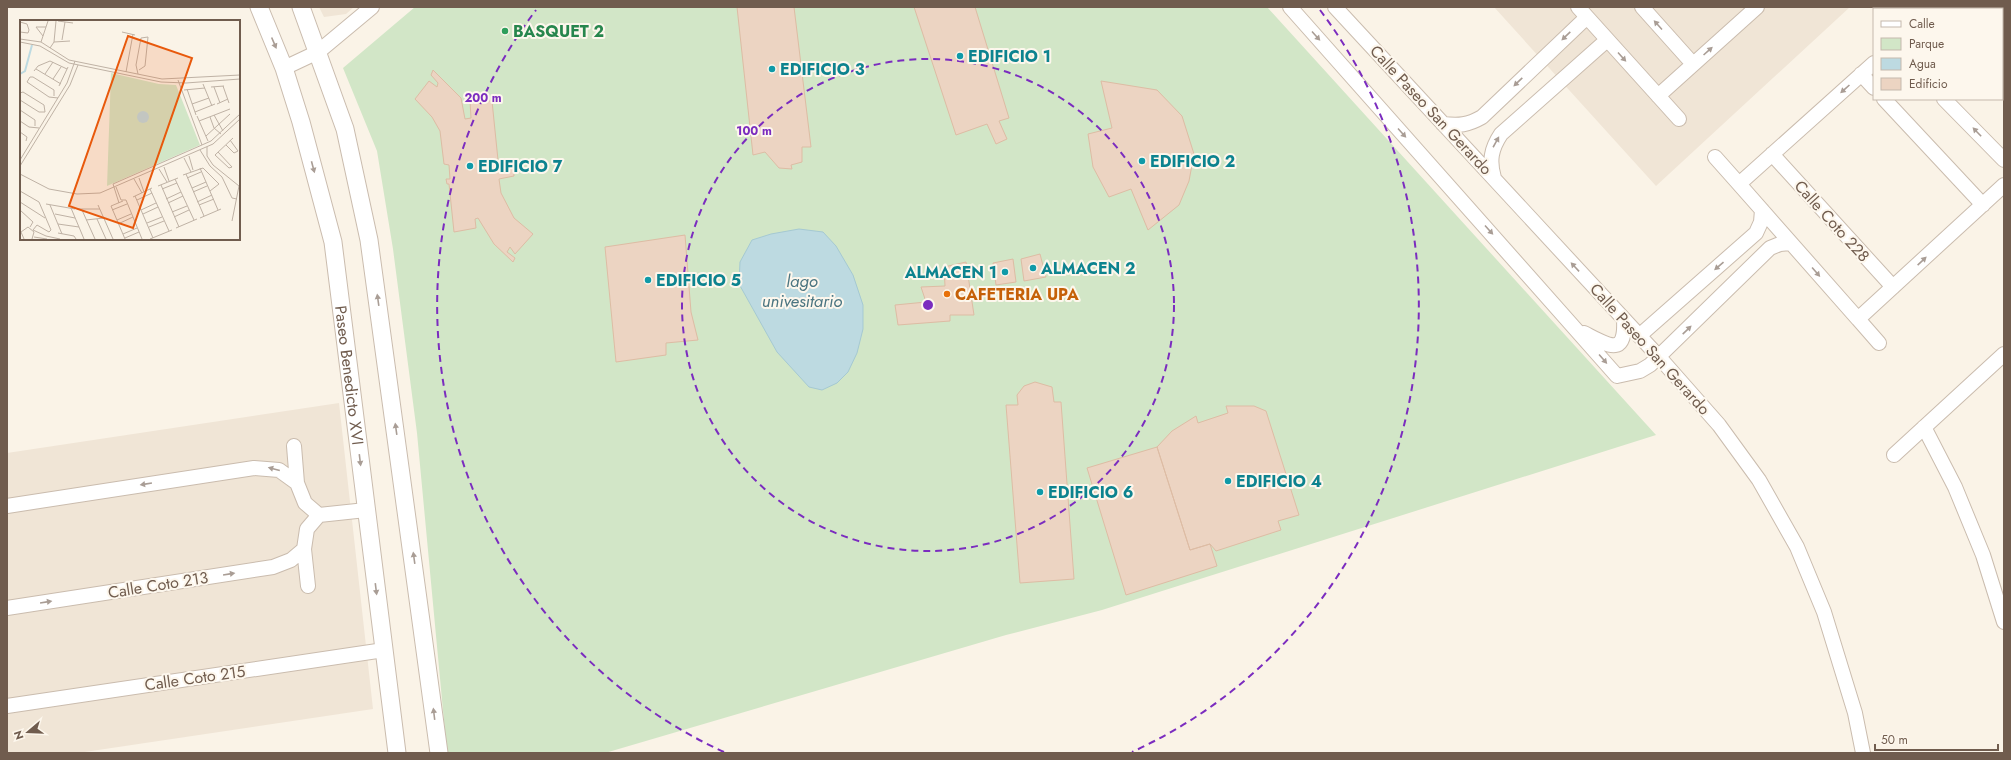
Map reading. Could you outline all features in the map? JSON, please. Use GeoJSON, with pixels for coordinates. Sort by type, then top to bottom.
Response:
{"type":"FeatureCollection","features":[{"type":"Feature","properties":{"kind":"street","name":"Paseo Benedicto XVI"},"geometry":{"type":"LineString","coordinates":[[259,7],[284,68],[301,122],[333,242],[397,753]]}},
{"type":"Feature","properties":{"kind":"street"},"geometry":{"type":"LineString","coordinates":[[301,7],[345,129],[369,240],[439,753]]}},
{"type":"Feature","properties":{"kind":"street"},"geometry":{"type":"LineString","coordinates":[[284,68],[318,52],[372,7]]}},
{"type":"Feature","properties":{"kind":"street"},"geometry":{"type":"LineString","coordinates":[[1290,7],[1617,376],[1640,371],[1659,357],[1770,248],[1780,244],[1790,243]]}},
{"type":"Feature","properties":{"kind":"street","name":"Calle Paseo San Gerardo"},"geometry":{"type":"LineString","coordinates":[[1335,7],[1659,357],[1719,425],[1759,480],[1798,547],[1824,612],[1855,713],[1863,753]]}},
{"type":"Feature","properties":{"kind":"street"},"geometry":{"type":"LineString","coordinates":[[1642,7],[1693,64]]}},
{"type":"Feature","properties":{"kind":"street"},"geometry":{"type":"LineString","coordinates":[[1658,96],[1757,7]]}},
{"type":"Feature","properties":{"kind":"street"},"geometry":{"type":"LineString","coordinates":[[1443,124],[1466,125],[1482,117],[1582,12],[1679,120]]}},
{"type":"Feature","properties":{"kind":"street"},"geometry":{"type":"LineString","coordinates":[[1494,179],[1490,166],[1490,158],[1493,148],[1501,134],[1607,40]]}},
{"type":"Feature","properties":{"kind":"street"},"geometry":{"type":"LineString","coordinates":[[1739,184],[1873,64]]}},
{"type":"Feature","properties":{"kind":"street"},"geometry":{"type":"LineString","coordinates":[[1861,74],[1873,87]]}},
{"type":"Feature","properties":{"kind":"street"},"geometry":{"type":"LineString","coordinates":[[1885,100],[1983,204]]}},
{"type":"Feature","properties":{"kind":"street"},"geometry":{"type":"LineString","coordinates":[[1945,100],[2004,160]]}},
{"type":"Feature","properties":{"kind":"street","name":"Calle Coto 228"},"geometry":{"type":"LineString","coordinates":[[1772,154],[1893,287]]}},
{"type":"Feature","properties":{"kind":"street"},"geometry":{"type":"LineString","coordinates":[[1715,157],[1879,344]]}},
{"type":"Feature","properties":{"kind":"street"},"geometry":{"type":"LineString","coordinates":[[1858,319],[2004,185]]}},
{"type":"Feature","properties":{"kind":"street"},"geometry":{"type":"LineString","coordinates":[[1639,336],[1756,233],[1761,222],[1762,210]]}},
{"type":"Feature","properties":{"kind":"street"},"geometry":{"type":"LineString","coordinates":[[1576,329],[1604,344],[1613,346],[1619,344],[1623,339],[1624,320]]}},
{"type":"Feature","properties":{"kind":"street"},"geometry":{"type":"LineString","coordinates":[[1894,455],[2004,354]]}},
{"type":"Feature","properties":{"kind":"street"},"geometry":{"type":"LineString","coordinates":[[1924,427],[1955,486],[1983,555],[2003,613]]}},
{"type":"Feature","properties":{"kind":"street"},"geometry":{"type":"LineString","coordinates":[[294,446],[297,483],[305,503],[318,515]]}},
{"type":"Feature","properties":{"kind":"street"},"geometry":{"type":"LineString","coordinates":[[7,506],[254,468],[279,470],[297,483]]}},
{"type":"Feature","properties":{"kind":"street"},"geometry":{"type":"LineString","coordinates":[[308,586],[304,549],[307,529],[318,515],[366,510]]}},
{"type":"Feature","properties":{"kind":"street","name":"Calle Coto 213"},"geometry":{"type":"LineString","coordinates":[[7,608],[273,567],[291,560],[304,549]]}},
{"type":"Feature","properties":{"kind":"street","name":"Calle Coto 215"},"geometry":{"type":"LineString","coordinates":[[7,706],[384,650]]}},
{"type":"Feature","properties":{"kind":"shaded area"},"geometry":{"type":"Polygon","coordinates":[[[319,7],[354,7],[346,14],[324,17],[319,7]]]}},
{"type":"Feature","properties":{"kind":"shaded area"},"geometry":{"type":"Polygon","coordinates":[[[1494,7],[1850,7],[1656,186],[1494,7]]]}},
{"type":"Feature","properties":{"kind":"shaded area"},"geometry":{"type":"Polygon","coordinates":[[[339,403],[373,709],[78,753],[7,753],[7,453],[339,403]]]}},
{"type":"Feature","properties":{"kind":"green space"},"geometry":{"type":"Polygon","coordinates":[[[415,7],[1267,7],[1656,435],[1102,610],[1006,635],[605,753],[447,753],[417,433],[393,249],[377,151],[343,68],[415,7]]]}},
{"type":"Feature","properties":{"kind":"water","name":"lago univesitario"},"geometry":{"type":"Polygon","coordinates":[[[799,229],[823,232],[836,246],[853,275],[863,305],[863,329],[857,353],[848,372],[837,383],[822,390],[809,387],[777,352],[739,284],[740,262],[752,240],[771,234],[799,229]]]}},
{"type":"Feature","properties":{"kind":"building","name":"EDIFICIO 3"},"geometry":{"type":"Polygon","coordinates":[[[737,7],[794,7],[811,147],[802,147],[802,162],[791,165],[792,169],[779,168],[765,152],[753,155],[737,7]]]}},
{"type":"Feature","properties":{"kind":"building","name":"EDIFICIO 1"},"geometry":{"type":"Polygon","coordinates":[[[914,7],[975,7],[1009,118],[999,121],[1007,139],[996,144],[987,124],[956,135],[914,7]]]}},
{"type":"Feature","properties":{"kind":"building","name":"EDIFICIO 7"},"geometry":{"type":"Polygon","coordinates":[[[433,70],[461,98],[465,119],[471,118],[470,101],[492,101],[498,160],[490,161],[491,168],[513,165],[514,176],[499,179],[501,193],[514,218],[533,234],[515,254],[510,247],[507,252],[515,258],[513,262],[494,244],[478,218],[475,219],[476,228],[454,232],[449,184],[447,184],[446,179],[450,179],[449,165],[444,164],[440,131],[432,117],[415,99],[429,81],[437,87],[438,83],[431,75],[433,70]]]}},
{"type":"Feature","properties":{"kind":"building","name":"EDIFICIO 2"},"geometry":{"type":"Polygon","coordinates":[[[1101,81],[1157,90],[1182,116],[1194,154],[1189,181],[1179,205],[1148,230],[1131,189],[1109,197],[1093,167],[1088,134],[1112,128],[1101,81]]]}},
{"type":"Feature","properties":{"kind":"building","name":"EDIFICIO 5"},"geometry":{"type":"Polygon","coordinates":[[[685,235],[691,312],[698,340],[666,343],[666,355],[616,362],[605,247],[685,235]]]}},
{"type":"Feature","properties":{"kind":"building","name":"ALMACEN 2"},"geometry":{"type":"Polygon","coordinates":[[[1040,254],[1046,277],[1024,281],[1021,259],[1040,254]]]}},
{"type":"Feature","properties":{"kind":"building","name":"ALMACEN 1"},"geometry":{"type":"Polygon","coordinates":[[[1013,259],[1016,282],[996,285],[993,263],[1013,259]]]}},
{"type":"Feature","properties":{"kind":"building","name":"CAFETERIA UPA"},"geometry":{"type":"Polygon","coordinates":[[[966,262],[974,315],[950,315],[950,321],[898,325],[895,305],[926,302],[921,287],[945,286],[944,267],[966,262]]]}},
{"type":"Feature","properties":{"kind":"building","name":"EDIFICIO 6"},"geometry":{"type":"Polygon","coordinates":[[[1035,382],[1052,387],[1054,402],[1061,402],[1074,579],[1020,583],[1006,405],[1018,405],[1017,395],[1024,386],[1035,382]]]}},
{"type":"Feature","properties":{"kind":"building","name":"EDIFICIO 4"},"geometry":{"type":"Polygon","coordinates":[[[1226,406],[1254,406],[1266,411],[1299,515],[1278,521],[1281,530],[1216,551],[1210,544],[1190,550],[1157,447],[1172,431],[1196,416],[1198,423],[1228,413],[1226,406]]]}},
{"type":"Feature","properties":{"kind":"building"},"geometry":{"type":"Polygon","coordinates":[[[1157,447],[1190,550],[1210,544],[1217,566],[1126,595],[1087,468],[1157,447]]]}},
{"type":"Feature","properties":{"kind":"place","name":"BASQUET 2"},"geometry":{"type":"Point","coordinates":[505,31]}},
{"type":"Feature","properties":{"kind":"place","name":"EDIFICIO 1"},"geometry":{"type":"Point","coordinates":[960,56]}},
{"type":"Feature","properties":{"kind":"place","name":"EDIFICIO 3"},"geometry":{"type":"Point","coordinates":[772,69]}},
{"type":"Feature","properties":{"kind":"place","name":"EDIFICIO 2"},"geometry":{"type":"Point","coordinates":[1142,161]}},
{"type":"Feature","properties":{"kind":"place","name":"EDIFICIO 7"},"geometry":{"type":"Point","coordinates":[470,166]}},
{"type":"Feature","properties":{"kind":"place","name":"ALMACEN 2"},"geometry":{"type":"Point","coordinates":[1033,268]}},
{"type":"Feature","properties":{"kind":"place","name":"ALMACEN 1"},"geometry":{"type":"Point","coordinates":[1005,272]}},
{"type":"Feature","properties":{"kind":"place","name":"EDIFICIO 5"},"geometry":{"type":"Point","coordinates":[648,280]}},
{"type":"Feature","properties":{"kind":"place","name":"CAFETERIA UPA"},"geometry":{"type":"Point","coordinates":[947,294]}},
{"type":"Feature","properties":{"kind":"place","name":"EDIFICIO 4"},"geometry":{"type":"Point","coordinates":[1228,481]}},
{"type":"Feature","properties":{"kind":"place","name":"EDIFICIO 6"},"geometry":{"type":"Point","coordinates":[1040,492]}}]}
